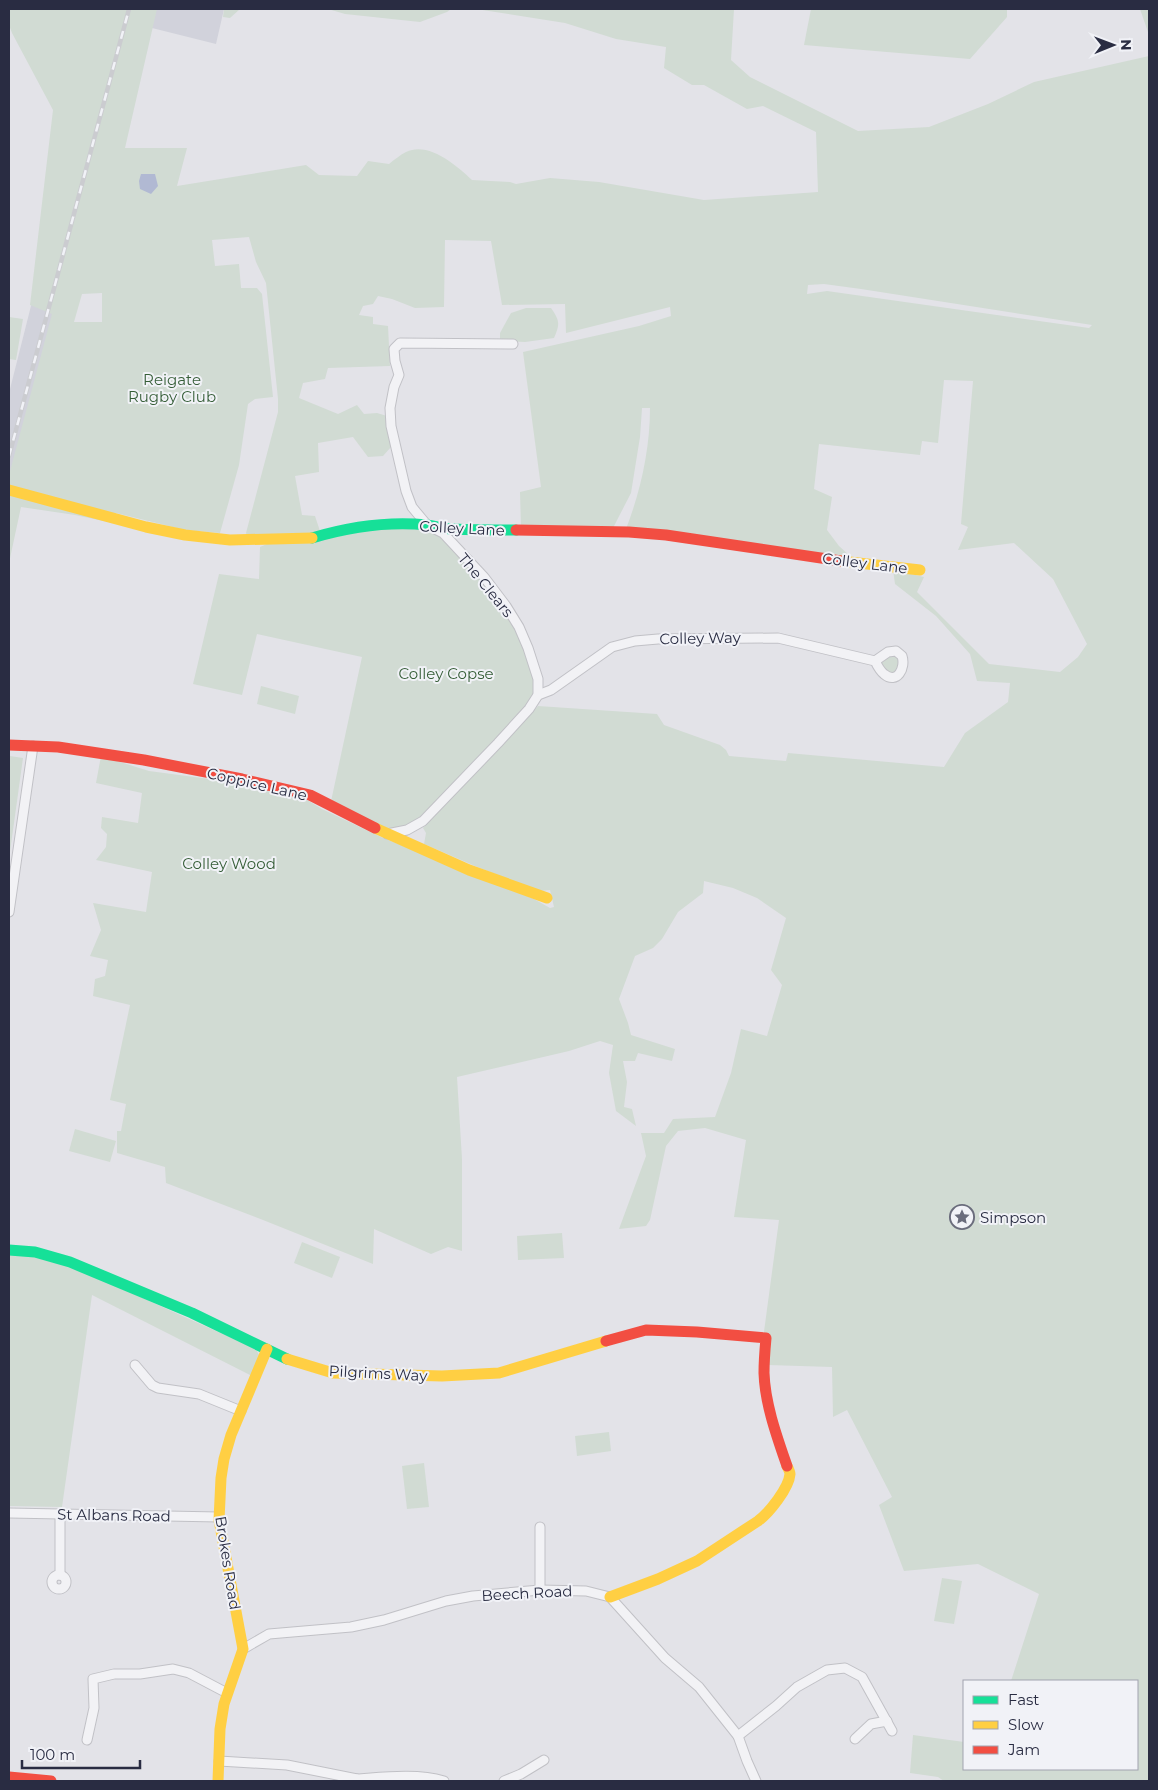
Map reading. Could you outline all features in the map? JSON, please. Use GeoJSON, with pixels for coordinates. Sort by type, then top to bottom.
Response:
{"type":"FeatureCollection","features":[{"type":"Feature","properties":{"kind":"street","name":"The Clears"},"geometry":{"type":"LineString","coordinates":[[513,344],[400,343],[394,348],[399,375],[394,387],[390,408],[394,442],[406,491],[412,507],[427,525],[444,533],[484,577],[506,606],[519,627],[528,648],[538,679],[538,695]]}},
{"type":"Feature","properties":{"kind":"street","name":"Colley Lane"},"geometry":{"type":"LineString","coordinates":[[11,490],[185,535],[230,540],[310,539],[336,531],[392,524],[427,525],[460,529],[666,534],[841,561],[920,570]]}},
{"type":"Feature","properties":{"kind":"street","name":"Colley Way"},"geometry":{"type":"LineString","coordinates":[[538,695],[551,690],[612,647],[624,643],[658,638],[778,638],[875,661]]}},
{"type":"Feature","properties":{"kind":"street"},"geometry":{"type":"LineString","coordinates":[[387,834],[407,830],[423,821],[529,709],[538,695]]}},
{"type":"Feature","properties":{"kind":"street","name":"Coppice Lane"},"geometry":{"type":"LineString","coordinates":[[9,745],[58,747],[144,760],[310,795],[387,834],[469,870],[547,898]]}},
{"type":"Feature","properties":{"kind":"street"},"geometry":{"type":"LineString","coordinates":[[9,912],[33,746]]}},
{"type":"Feature","properties":{"kind":"street","name":"Pilgrims Way"},"geometry":{"type":"LineString","coordinates":[[9,1250],[22,1250],[56,1256],[202,1318],[267,1350],[319,1370],[333,1373],[442,1376],[498,1373],[646,1330],[766,1338],[764,1373],[767,1397],[778,1440],[790,1473],[786,1485],[766,1515],[697,1561],[658,1579],[610,1597]]}},
{"type":"Feature","properties":{"kind":"street","name":"Brokes Road"},"geometry":{"type":"LineString","coordinates":[[218,1781],[220,1730],[224,1704],[243,1649],[219,1517],[221,1478],[224,1459],[241,1411],[267,1350]]}},
{"type":"Feature","properties":{"kind":"street"},"geometry":{"type":"LineString","coordinates":[[135,1365],[152,1385],[158,1388],[199,1394],[241,1411]]}},
{"type":"Feature","properties":{"kind":"street","name":"St Albans Road"},"geometry":{"type":"LineString","coordinates":[[9,1513],[219,1517]]}},
{"type":"Feature","properties":{"kind":"street"},"geometry":{"type":"LineString","coordinates":[[60,1514],[60,1575]]}},
{"type":"Feature","properties":{"kind":"street"},"geometry":{"type":"LineString","coordinates":[[540,1527],[540,1590]]}},
{"type":"Feature","properties":{"kind":"street","name":"Beech Road"},"geometry":{"type":"LineString","coordinates":[[243,1649],[270,1634],[351,1627],[384,1620],[446,1601],[464,1598],[540,1590],[586,1591],[610,1597]]}},
{"type":"Feature","properties":{"kind":"street"},"geometry":{"type":"LineString","coordinates":[[610,1597],[665,1658],[699,1687],[738,1736],[756,1781]]}},
{"type":"Feature","properties":{"kind":"street"},"geometry":{"type":"LineString","coordinates":[[738,1736],[797,1687],[827,1670],[845,1668],[862,1677],[892,1731]]}},
{"type":"Feature","properties":{"kind":"street"},"geometry":{"type":"LineString","coordinates":[[87,1740],[94,1708],[93,1678],[114,1674],[140,1674],[156,1670],[173,1669],[189,1673],[228,1693]]}},
{"type":"Feature","properties":{"kind":"street"},"geometry":{"type":"LineString","coordinates":[[855,1739],[870,1724],[887,1721]]}},
{"type":"Feature","properties":{"kind":"street"},"geometry":{"type":"LineString","coordinates":[[504,1781],[521,1774],[544,1760]]}},
{"type":"Feature","properties":{"kind":"street"},"geometry":{"type":"LineString","coordinates":[[219,1761],[287,1765],[360,1780],[419,1777],[444,1781]]}},
{"type":"Feature","properties":{"kind":"street"},"geometry":{"type":"LineString","coordinates":[[9,1777],[51,1781]]}},
{"type":"Feature","properties":{"kind":"shaded area"},"geometry":{"type":"Polygon","coordinates":[[[106,9],[224,9],[216,44],[152,28],[9,480],[9,393],[106,9]]]}},
{"type":"Feature","properties":{"kind":"green space"},"geometry":{"type":"Polygon","coordinates":[[[9,9],[157,9],[125,148],[187,148],[177,186],[306,165],[319,175],[357,176],[368,161],[389,164],[404,153],[415,149],[433,152],[451,162],[472,180],[516,184],[550,178],[599,182],[704,200],[818,192],[816,132],[763,106],[747,109],[704,85],[692,85],[664,68],[666,47],[616,39],[565,23],[476,9],[734,9],[731,60],[750,77],[858,131],[929,127],[988,104],[1034,82],[1149,56],[1149,1781],[944,1781],[938,1777],[910,1773],[913,1735],[963,1742],[963,1770],[1138,1770],[1138,1680],[1011,1680],[1039,1594],[978,1564],[904,1571],[879,1505],[892,1497],[847,1410],[833,1417],[832,1367],[768,1365],[761,1354],[779,1220],[734,1217],[746,1140],[705,1128],[678,1131],[666,1146],[650,1220],[646,1226],[619,1229],[646,1156],[641,1133],[664,1133],[673,1119],[715,1117],[731,1073],[741,1029],[767,1036],[782,985],[771,970],[786,918],[757,898],[733,888],[704,881],[703,893],[678,912],[662,939],[653,948],[635,956],[619,999],[631,1035],[675,1049],[672,1061],[638,1053],[635,1061],[623,1061],[627,1082],[624,1107],[632,1109],[636,1126],[616,1111],[609,1073],[613,1045],[600,1041],[569,1051],[457,1077],[462,1159],[462,1251],[448,1247],[431,1254],[374,1229],[373,1264],[166,1183],[165,1167],[117,1153],[117,1131],[121,1131],[126,1104],[110,1100],[130,1005],[93,996],[95,979],[105,976],[108,960],[90,956],[101,930],[93,903],[146,912],[152,872],[96,860],[106,847],[107,834],[101,828],[102,817],[138,823],[142,793],[96,783],[101,756],[149,771],[217,780],[307,800],[381,837],[534,899],[550,908],[554,907],[550,890],[538,891],[424,844],[426,833],[423,828],[538,706],[657,714],[664,725],[720,745],[729,756],[786,761],[788,753],[944,767],[965,733],[1008,702],[1010,683],[977,681],[970,654],[936,616],[895,584],[893,570],[924,577],[917,592],[989,664],[1060,672],[1078,657],[1087,644],[1053,579],[1014,543],[958,550],[968,527],[961,524],[973,381],[944,380],[938,443],[922,441],[920,455],[819,444],[814,489],[832,497],[827,530],[839,546],[849,555],[848,559],[626,529],[644,469],[650,408],[642,408],[640,437],[631,493],[613,528],[521,527],[520,492],[541,487],[523,352],[639,326],[671,316],[670,307],[566,333],[565,304],[502,305],[491,241],[445,240],[444,307],[415,308],[378,296],[373,304],[363,306],[359,315],[373,317],[373,324],[388,326],[390,366],[328,368],[325,379],[303,383],[299,398],[338,414],[357,405],[364,414],[377,413],[387,416],[391,447],[383,456],[368,457],[353,437],[318,443],[319,472],[295,476],[302,515],[315,516],[320,531],[301,535],[248,538],[246,533],[278,412],[266,283],[256,262],[249,237],[212,240],[215,266],[239,264],[241,288],[257,288],[262,294],[273,397],[255,399],[248,404],[239,465],[220,533],[185,530],[116,513],[113,523],[21,507],[9,563],[9,475],[52,314],[30,305],[53,110],[9,25],[9,9]],[[824,284],[808,285],[807,294],[827,291],[1089,328],[1092,325],[824,284]],[[102,293],[82,294],[74,322],[102,322],[102,293]]]}},
{"type":"Feature","properties":{"kind":"green space"},"geometry":{"type":"Polygon","coordinates":[[[224,9],[240,9],[230,18],[223,17],[224,9]]]}},
{"type":"Feature","properties":{"kind":"green space"},"geometry":{"type":"Polygon","coordinates":[[[328,9],[451,9],[420,22],[345,14],[328,9]]]}},
{"type":"Feature","properties":{"kind":"green space"},"geometry":{"type":"Polygon","coordinates":[[[811,9],[1007,9],[1007,17],[970,59],[804,45],[811,9]]]}},
{"type":"Feature","properties":{"kind":"green space"},"geometry":{"type":"Polygon","coordinates":[[[1140,9],[1149,9],[1149,35],[1140,9]]]}},
{"type":"Feature","properties":{"kind":"green space"},"geometry":{"type":"Polygon","coordinates":[[[526,308],[551,308],[558,323],[554,338],[525,342],[500,341],[500,333],[511,313],[526,308]]]}},
{"type":"Feature","properties":{"kind":"green space"},"geometry":{"type":"Polygon","coordinates":[[[9,317],[23,319],[16,360],[9,359],[9,317]]]}},
{"type":"Feature","properties":{"kind":"green space","name":"Colley Copse"},"geometry":{"type":"Polygon","coordinates":[[[392,524],[443,533],[519,627],[538,695],[423,821],[387,834],[330,806],[362,657],[257,634],[242,695],[193,684],[219,574],[259,579],[260,547],[276,540],[392,524]]]}},
{"type":"Feature","properties":{"kind":"green space"},"geometry":{"type":"Polygon","coordinates":[[[891,654],[901,658],[896,673],[887,673],[880,664],[881,660],[891,654]]]}},
{"type":"Feature","properties":{"kind":"green space"},"geometry":{"type":"Polygon","coordinates":[[[261,686],[299,696],[295,714],[257,704],[261,686]]]}},
{"type":"Feature","properties":{"kind":"green space"},"geometry":{"type":"Polygon","coordinates":[[[10,756],[23,758],[9,859],[9,768],[10,756]]]}},
{"type":"Feature","properties":{"kind":"green space"},"geometry":{"type":"Polygon","coordinates":[[[75,1129],[116,1141],[110,1162],[69,1151],[75,1129]]]}},
{"type":"Feature","properties":{"kind":"green space"},"geometry":{"type":"Polygon","coordinates":[[[562,1233],[564,1258],[518,1260],[517,1236],[562,1233]]]}},
{"type":"Feature","properties":{"kind":"green space"},"geometry":{"type":"Polygon","coordinates":[[[302,1242],[340,1257],[332,1278],[294,1263],[302,1242]]]}},
{"type":"Feature","properties":{"kind":"green space"},"geometry":{"type":"Polygon","coordinates":[[[9,1255],[39,1257],[67,1264],[256,1349],[259,1355],[252,1376],[92,1295],[62,1507],[9,1506],[9,1255]]]}},
{"type":"Feature","properties":{"kind":"green space"},"geometry":{"type":"Polygon","coordinates":[[[609,1432],[611,1451],[577,1456],[575,1436],[609,1432]]]}},
{"type":"Feature","properties":{"kind":"green space"},"geometry":{"type":"Polygon","coordinates":[[[424,1463],[429,1507],[407,1509],[402,1466],[424,1463]]]}},
{"type":"Feature","properties":{"kind":"green space"},"geometry":{"type":"Polygon","coordinates":[[[942,1578],[962,1581],[954,1624],[934,1621],[942,1578]]]}},
{"type":"Feature","properties":{"kind":"water"},"geometry":{"type":"Polygon","coordinates":[[[141,174],[155,174],[158,186],[151,194],[140,189],[139,181],[141,174]]]}},
{"type":"Feature","properties":{"kind":"railway"},"geometry":{"type":"LineString","coordinates":[[9,456],[129,9]]}},
{"type":"Feature","properties":{"kind":"traffic: fast"},"geometry":{"type":"LineString","coordinates":[[312,538],[354,528],[383,524],[427,525],[450,529],[516,530]]}},
{"type":"Feature","properties":{"kind":"traffic: fast"},"geometry":{"type":"LineString","coordinates":[[9,1250],[35,1252],[70,1262],[192,1313],[287,1359]]}},
{"type":"Feature","properties":{"kind":"traffic: slow"},"geometry":{"type":"LineString","coordinates":[[9,490],[146,527],[185,535],[230,540],[312,538]]}},
{"type":"Feature","properties":{"kind":"traffic: slow"},"geometry":{"type":"LineString","coordinates":[[841,561],[920,570]]}},
{"type":"Feature","properties":{"kind":"traffic: slow"},"geometry":{"type":"LineString","coordinates":[[375,828],[469,870],[547,898]]}},
{"type":"Feature","properties":{"kind":"traffic: slow"},"geometry":{"type":"LineString","coordinates":[[287,1359],[333,1373],[442,1376],[499,1373],[606,1341]]}},
{"type":"Feature","properties":{"kind":"traffic: slow"},"geometry":{"type":"LineString","coordinates":[[218,1781],[220,1729],[224,1704],[243,1649],[219,1520],[221,1478],[231,1435],[267,1349]]}},
{"type":"Feature","properties":{"kind":"traffic: slow"},"geometry":{"type":"LineString","coordinates":[[610,1597],[658,1579],[697,1561],[758,1521],[773,1506],[786,1486],[790,1474],[787,1466]]}},
{"type":"Feature","properties":{"kind":"traffic: jam"},"geometry":{"type":"LineString","coordinates":[[516,530],[629,532],[666,535],[841,561]]}},
{"type":"Feature","properties":{"kind":"traffic: jam"},"geometry":{"type":"LineString","coordinates":[[9,745],[58,747],[144,760],[242,779],[310,795],[375,828]]}},
{"type":"Feature","properties":{"kind":"traffic: jam"},"geometry":{"type":"LineString","coordinates":[[606,1341],[646,1330],[766,1338],[764,1360],[765,1385],[772,1420],[787,1466]]}},
{"type":"Feature","properties":{"kind":"traffic: jam"},"geometry":{"type":"LineString","coordinates":[[9,1777],[51,1781]]}},
{"type":"Feature","properties":{"kind":"place","name":"Simpson"},"geometry":{"type":"Point","coordinates":[962,1217]}},
{"type":"Feature","properties":{"kind":"park label","name":"Reigate Rugby Club"},"geometry":{"type":"Point","coordinates":[172,388]}},
{"type":"Feature","properties":{"kind":"park label","name":"Colley Wood"},"geometry":{"type":"Point","coordinates":[229,863]}}]}
